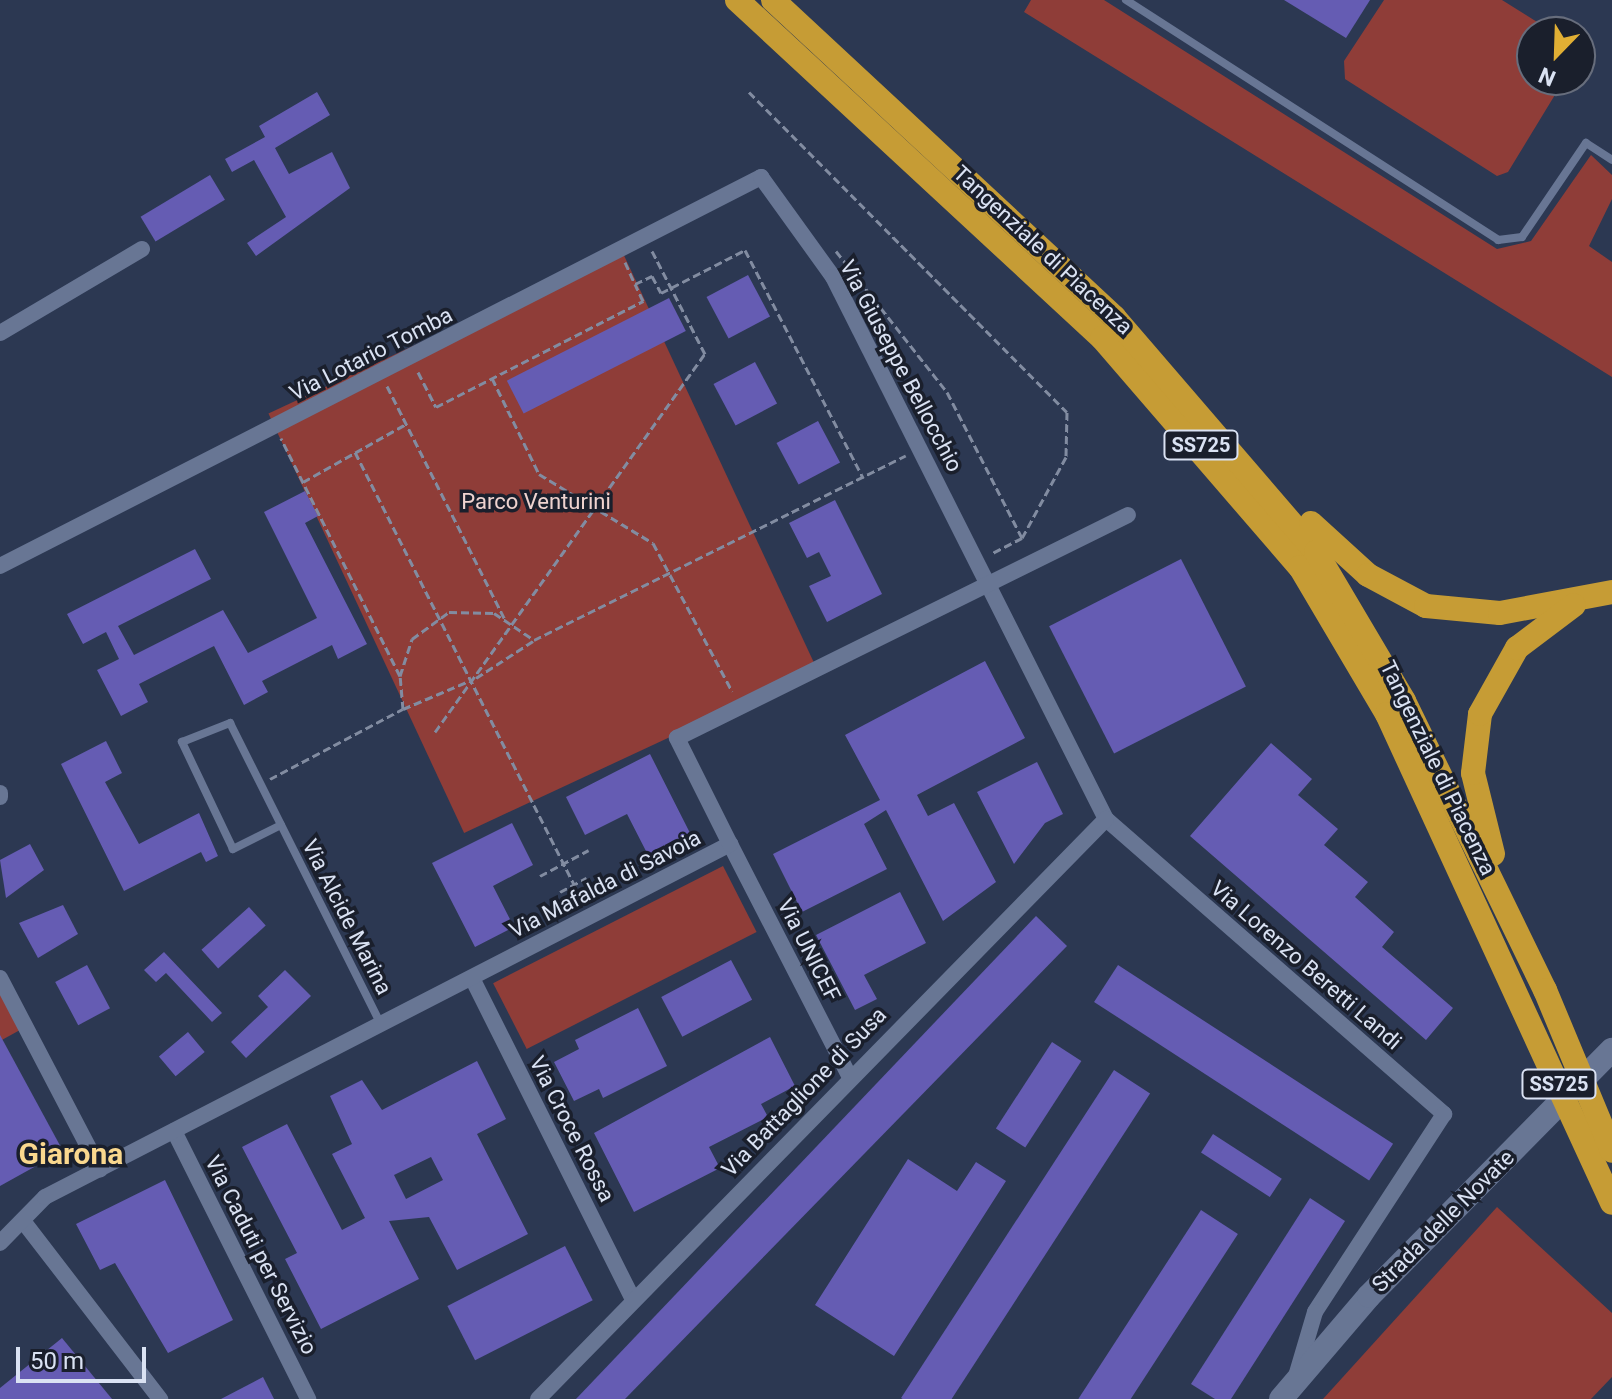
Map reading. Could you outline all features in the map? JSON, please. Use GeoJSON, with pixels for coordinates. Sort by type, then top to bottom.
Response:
{"type":"FeatureCollection","features":[{"type":"Feature","properties":{"kind":"highway","name":"Tangenziale di Piacenza"},"geometry":{"type":"LineString","coordinates":[[737,0],[1102,338],[1300,567],[1387,714],[1522,999],[1604,1160]]}},
{"type":"Feature","properties":{"kind":"highway","name":"Tangenziale di Piacenza"},"geometry":{"type":"LineString","coordinates":[[773,0],[1114,317],[1209,418],[1316,552],[1404,701],[1545,990],[1604,1160],[1612,1203]]}},
{"type":"Feature","properties":{"kind":"highway"},"geometry":{"type":"LineString","coordinates":[[1209,418],[1326,540],[1397,594],[1454,612],[1500,613],[1605,593]]}},
{"type":"Feature","properties":{"kind":"highway"},"geometry":{"type":"LineString","coordinates":[[1545,990],[1483,828],[1475,742],[1489,692],[1517,648],[1562,610],[1605,593]]}},
{"type":"Feature","properties":{"kind":"street","name":"Via Lotario Tomba"},"geometry":{"type":"LineString","coordinates":[[0,566],[276,428],[761,177]]}},
{"type":"Feature","properties":{"kind":"street","name":"Via Giuseppe Bellocchio"},"geometry":{"type":"LineString","coordinates":[[761,177],[820,260],[988,583]]}},
{"type":"Feature","properties":{"kind":"street"},"geometry":{"type":"LineString","coordinates":[[0,333],[142,249]]}},
{"type":"Feature","properties":{"kind":"street","name":"Via Mafalda di Savoia"},"geometry":{"type":"LineString","coordinates":[[0,1243],[45,1197],[730,844],[677,738],[1128,515]]}},
{"type":"Feature","properties":{"kind":"street","name":"Via Lorenzo Beretti Landi"},"geometry":{"type":"LineString","coordinates":[[988,583],[1106,819],[1444,1114],[1315,1312],[1288,1390]]}},
{"type":"Feature","properties":{"kind":"street","name":"Via Battaglione di Susa"},"geometry":{"type":"LineString","coordinates":[[538,1399],[849,1076],[1106,819]]}},
{"type":"Feature","properties":{"kind":"street","name":"Via UNICEF"},"geometry":{"type":"LineString","coordinates":[[730,844],[849,1076]]}},
{"type":"Feature","properties":{"kind":"street"},"geometry":{"type":"LineString","coordinates":[[0,978],[100,1169]]}},
{"type":"Feature","properties":{"kind":"street","name":"Via Croce Rossa"},"geometry":{"type":"LineString","coordinates":[[472,978],[633,1300]]}},
{"type":"Feature","properties":{"kind":"street","name":"Strada delle Novate"},"geometry":{"type":"LineString","coordinates":[[1288,1390],[1612,1050]]}},
{"type":"Feature","properties":{"kind":"street","name":"Via Caduti per Servizio"},"geometry":{"type":"LineString","coordinates":[[174,1131],[308,1399]]}},
{"type":"Feature","properties":{"kind":"street"},"geometry":{"type":"LineString","coordinates":[[23,1221],[160,1399]]}},
{"type":"Feature","properties":{"kind":"lane"},"geometry":{"type":"LineString","coordinates":[[725,0],[799,69],[820,77]]}},
{"type":"Feature","properties":{"kind":"lane"},"geometry":{"type":"LineString","coordinates":[[1126,0],[1498,240],[1522,237],[1586,143],[1612,160]]}},
{"type":"Feature","properties":{"kind":"lane","name":"Via Alcide Marina"},"geometry":{"type":"LineString","coordinates":[[281,825],[233,849],[182,742],[230,723],[260,784],[281,825],[381,1025]]}},
{"type":"Feature","properties":{"kind":"path"},"geometry":{"type":"LineString","coordinates":[[749,92],[1067,412],[1066,457],[1022,538],[977,561]]}},
{"type":"Feature","properties":{"kind":"path"},"geometry":{"type":"LineString","coordinates":[[435,732],[705,354],[645,237]]}},
{"type":"Feature","properties":{"kind":"path"},"geometry":{"type":"LineString","coordinates":[[411,358],[436,407],[643,301],[620,250]]}},
{"type":"Feature","properties":{"kind":"path"},"geometry":{"type":"LineString","coordinates":[[635,284],[652,276],[661,293],[745,250],[863,478]]}},
{"type":"Feature","properties":{"kind":"path"},"geometry":{"type":"LineString","coordinates":[[820,260],[838,250],[947,392],[1022,538]]}},
{"type":"Feature","properties":{"kind":"path"},"geometry":{"type":"LineString","coordinates":[[380,374],[504,618]]}},
{"type":"Feature","properties":{"kind":"path"},"geometry":{"type":"LineString","coordinates":[[492,378],[539,474],[653,543],[740,707]]}},
{"type":"Feature","properties":{"kind":"path"},"geometry":{"type":"LineString","coordinates":[[303,482],[406,424]]}},
{"type":"Feature","properties":{"kind":"path"},"geometry":{"type":"LineString","coordinates":[[276,428],[400,676],[403,709]]}},
{"type":"Feature","properties":{"kind":"path"},"geometry":{"type":"LineString","coordinates":[[260,784],[403,709],[471,680],[534,640],[920,448]]}},
{"type":"Feature","properties":{"kind":"path"},"geometry":{"type":"LineString","coordinates":[[355,452],[590,917]]}},
{"type":"Feature","properties":{"kind":"path"},"geometry":{"type":"LineString","coordinates":[[400,676],[412,639],[439,616],[468,608],[504,618],[534,640]]}},
{"type":"Feature","properties":{"kind":"path"},"geometry":{"type":"LineString","coordinates":[[540,876],[589,850]]}},
{"type":"Feature","properties":{"kind":"path"},"geometry":{"type":"LineString","coordinates":[[560,892],[586,878]]}},
{"type":"Feature","properties":{"kind":"green space"},"geometry":{"type":"Polygon","coordinates":[[[1031,0],[1104,0],[1497,249],[1531,241],[1591,155],[1612,175],[1612,199],[1589,246],[1612,262],[1612,377],[1024,12],[1031,0]]]}},
{"type":"Feature","properties":{"kind":"green space"},"geometry":{"type":"Polygon","coordinates":[[[1384,0],[1502,0],[1528,16],[1516,16],[1516,96],[1554,96],[1508,172],[1497,176],[1345,79],[1344,61],[1384,0]]]}},
{"type":"Feature","properties":{"kind":"green space","name":"Parco Venturini"},"geometry":{"type":"Polygon","coordinates":[[[621,249],[817,669],[464,833],[268,413],[621,249]]]}},
{"type":"Feature","properties":{"kind":"green space"},"geometry":{"type":"Polygon","coordinates":[[[723,866],[757,932],[527,1049],[493,983],[723,866]]]}},
{"type":"Feature","properties":{"kind":"green space"},"geometry":{"type":"Polygon","coordinates":[[[0,986],[20,1030],[0,1041],[0,986]]]}},
{"type":"Feature","properties":{"kind":"green space"},"geometry":{"type":"Polygon","coordinates":[[[1497,1207],[1612,1313],[1612,1377],[1591,1399],[1323,1399],[1497,1207]]]}},
{"type":"Feature","properties":{"kind":"building"},"geometry":{"type":"Polygon","coordinates":[[[1284,0],[1370,0],[1346,38],[1284,0]]]}},
{"type":"Feature","properties":{"kind":"building"},"geometry":{"type":"Polygon","coordinates":[[[317,92],[330,115],[275,148],[289,174],[332,152],[350,188],[256,256],[247,243],[286,217],[254,160],[232,172],[225,159],[265,137],[259,126],[317,92]]]}},
{"type":"Feature","properties":{"kind":"building"},"geometry":{"type":"Polygon","coordinates":[[[210,175],[225,200],[156,242],[141,217],[210,175]]]}},
{"type":"Feature","properties":{"kind":"building"},"geometry":{"type":"Polygon","coordinates":[[[748,275],[770,316],[729,339],[707,297],[748,275]]]}},
{"type":"Feature","properties":{"kind":"building"},"geometry":{"type":"Polygon","coordinates":[[[669,298],[686,331],[524,414],[507,381],[669,298]]]}},
{"type":"Feature","properties":{"kind":"building"},"geometry":{"type":"Polygon","coordinates":[[[755,362],[777,403],[736,426],[714,384],[755,362]]]}},
{"type":"Feature","properties":{"kind":"building"},"geometry":{"type":"Polygon","coordinates":[[[818,421],[840,462],[799,485],[777,443],[818,421]]]}},
{"type":"Feature","properties":{"kind":"building"},"geometry":{"type":"Polygon","coordinates":[[[305,491],[318,516],[305,523],[367,644],[338,659],[332,645],[262,681],[268,692],[244,705],[214,646],[139,684],[148,702],[121,716],[97,670],[119,659],[106,632],[83,644],[67,614],[195,549],[211,579],[118,626],[134,655],[223,610],[248,653],[317,618],[264,512],[305,491]]]}},
{"type":"Feature","properties":{"kind":"building"},"geometry":{"type":"Polygon","coordinates":[[[835,500],[882,594],[827,622],[809,586],[831,576],[819,552],[807,558],[789,523],[835,500]]]}},
{"type":"Feature","properties":{"kind":"building"},"geometry":{"type":"Polygon","coordinates":[[[1181,559],[1246,686],[1114,754],[1049,626],[1181,559]]]}},
{"type":"Feature","properties":{"kind":"building"},"geometry":{"type":"Polygon","coordinates":[[[985,661],[1025,738],[917,795],[928,816],[954,803],[996,882],[943,921],[886,810],[864,824],[887,869],[802,912],[773,854],[880,800],[845,735],[985,661]]]}},
{"type":"Feature","properties":{"kind":"building"},"geometry":{"type":"Polygon","coordinates":[[[106,741],[122,773],[105,782],[139,844],[199,813],[218,856],[206,862],[201,852],[124,891],[61,764],[106,741]]]}},
{"type":"Feature","properties":{"kind":"building"},"geometry":{"type":"Polygon","coordinates":[[[1271,743],[1312,779],[1298,795],[1338,829],[1324,845],[1368,882],[1355,897],[1394,932],[1382,947],[1453,1008],[1426,1040],[1190,836],[1271,743]]]}},
{"type":"Feature","properties":{"kind":"building"},"geometry":{"type":"Polygon","coordinates":[[[650,754],[690,833],[648,855],[627,814],[585,835],[566,797],[650,754]]]}},
{"type":"Feature","properties":{"kind":"building"},"geometry":{"type":"Polygon","coordinates":[[[1037,762],[1063,814],[1045,823],[1014,864],[977,792],[1037,762]]]}},
{"type":"Feature","properties":{"kind":"building"},"geometry":{"type":"Polygon","coordinates":[[[512,823],[533,865],[493,886],[514,927],[475,947],[432,863],[512,823]]]}},
{"type":"Feature","properties":{"kind":"building"},"geometry":{"type":"Polygon","coordinates":[[[30,844],[44,870],[6,898],[0,860],[30,844]]]}},
{"type":"Feature","properties":{"kind":"building"},"geometry":{"type":"Polygon","coordinates":[[[900,892],[926,943],[864,975],[877,999],[855,1010],[816,935],[900,892]]]}},
{"type":"Feature","properties":{"kind":"building"},"geometry":{"type":"Polygon","coordinates":[[[63,905],[78,934],[38,958],[19,923],[63,905]]]}},
{"type":"Feature","properties":{"kind":"building"},"geometry":{"type":"Polygon","coordinates":[[[249,907],[266,926],[218,968],[201,950],[249,907]]]}},
{"type":"Feature","properties":{"kind":"building"},"geometry":{"type":"Polygon","coordinates":[[[1036,916],[1067,946],[625,1399],[576,1399],[1036,916]]]}},
{"type":"Feature","properties":{"kind":"building"},"geometry":{"type":"Polygon","coordinates":[[[164,952],[222,1013],[212,1022],[166,973],[156,982],[144,970],[164,952]]]}},
{"type":"Feature","properties":{"kind":"building"},"geometry":{"type":"Polygon","coordinates":[[[731,960],[752,1000],[682,1037],[661,997],[731,960]]]}},
{"type":"Feature","properties":{"kind":"building"},"geometry":{"type":"Polygon","coordinates":[[[87,965],[110,1008],[78,1025],[55,982],[87,965]]]}},
{"type":"Feature","properties":{"kind":"building"},"geometry":{"type":"Polygon","coordinates":[[[1118,965],[1393,1144],[1369,1181],[1094,1002],[1118,965]]]}},
{"type":"Feature","properties":{"kind":"building"},"geometry":{"type":"Polygon","coordinates":[[[285,970],[311,996],[246,1058],[231,1042],[268,1007],[258,996],[285,970]]]}},
{"type":"Feature","properties":{"kind":"building"},"geometry":{"type":"Polygon","coordinates":[[[638,1008],[667,1066],[603,1098],[599,1089],[574,1101],[554,1062],[579,1049],[575,1040],[638,1008]]]}},
{"type":"Feature","properties":{"kind":"building"},"geometry":{"type":"Polygon","coordinates":[[[188,1032],[205,1052],[176,1076],[159,1056],[188,1032]]]}},
{"type":"Feature","properties":{"kind":"building"},"geometry":{"type":"Polygon","coordinates":[[[0,1035],[63,1151],[0,1186],[0,1035]]]}},
{"type":"Feature","properties":{"kind":"building"},"geometry":{"type":"Polygon","coordinates":[[[770,1037],[795,1086],[761,1104],[768,1117],[709,1147],[720,1168],[634,1212],[594,1133],[770,1037]]]}},
{"type":"Feature","properties":{"kind":"building"},"geometry":{"type":"Polygon","coordinates":[[[1052,1042],[1081,1061],[1025,1147],[996,1128],[1052,1042]]]}},
{"type":"Feature","properties":{"kind":"building"},"geometry":{"type":"Polygon","coordinates":[[[477,1061],[506,1119],[477,1134],[528,1234],[457,1270],[429,1217],[389,1221],[419,1279],[321,1329],[285,1259],[297,1253],[242,1147],[287,1124],[342,1230],[365,1218],[332,1154],[352,1144],[330,1096],[362,1080],[382,1110],[477,1061]],[[431,1157],[394,1175],[406,1199],[443,1180],[431,1157]]]}},
{"type":"Feature","properties":{"kind":"building"},"geometry":{"type":"Polygon","coordinates":[[[1114,1070],[1150,1093],[952,1399],[901,1398],[1114,1070]]]}},
{"type":"Feature","properties":{"kind":"building"},"geometry":{"type":"Polygon","coordinates":[[[1213,1134],[1282,1179],[1270,1197],[1201,1152],[1213,1134]]]}},
{"type":"Feature","properties":{"kind":"building"},"geometry":{"type":"Polygon","coordinates":[[[908,1159],[957,1191],[976,1162],[1006,1181],[894,1356],[815,1305],[908,1159]]]}},
{"type":"Feature","properties":{"kind":"building"},"geometry":{"type":"Polygon","coordinates":[[[165,1180],[233,1320],[168,1353],[115,1263],[100,1270],[76,1224],[165,1180]]]}},
{"type":"Feature","properties":{"kind":"building"},"geometry":{"type":"Polygon","coordinates":[[[1310,1198],[1345,1221],[1231,1399],[1215,1399],[1191,1384],[1310,1198]]]}},
{"type":"Feature","properties":{"kind":"building"},"geometry":{"type":"Polygon","coordinates":[[[1201,1210],[1238,1234],[1131,1399],[1078,1399],[1201,1210]]]}},
{"type":"Feature","properties":{"kind":"building"},"geometry":{"type":"Polygon","coordinates":[[[565,1246],[593,1300],[475,1360],[447,1306],[565,1246]]]}},
{"type":"Feature","properties":{"kind":"building"},"geometry":{"type":"Polygon","coordinates":[[[62,1338],[112,1399],[0,1399],[0,1388],[62,1338]]]}},
{"type":"Feature","properties":{"kind":"building"},"geometry":{"type":"Polygon","coordinates":[[[263,1377],[274,1399],[221,1399],[263,1377]]]}},
{"type":"Feature","properties":{"kind":"district","name":"Giarona"},"geometry":{"type":"Point","coordinates":[71,1154]}}]}
